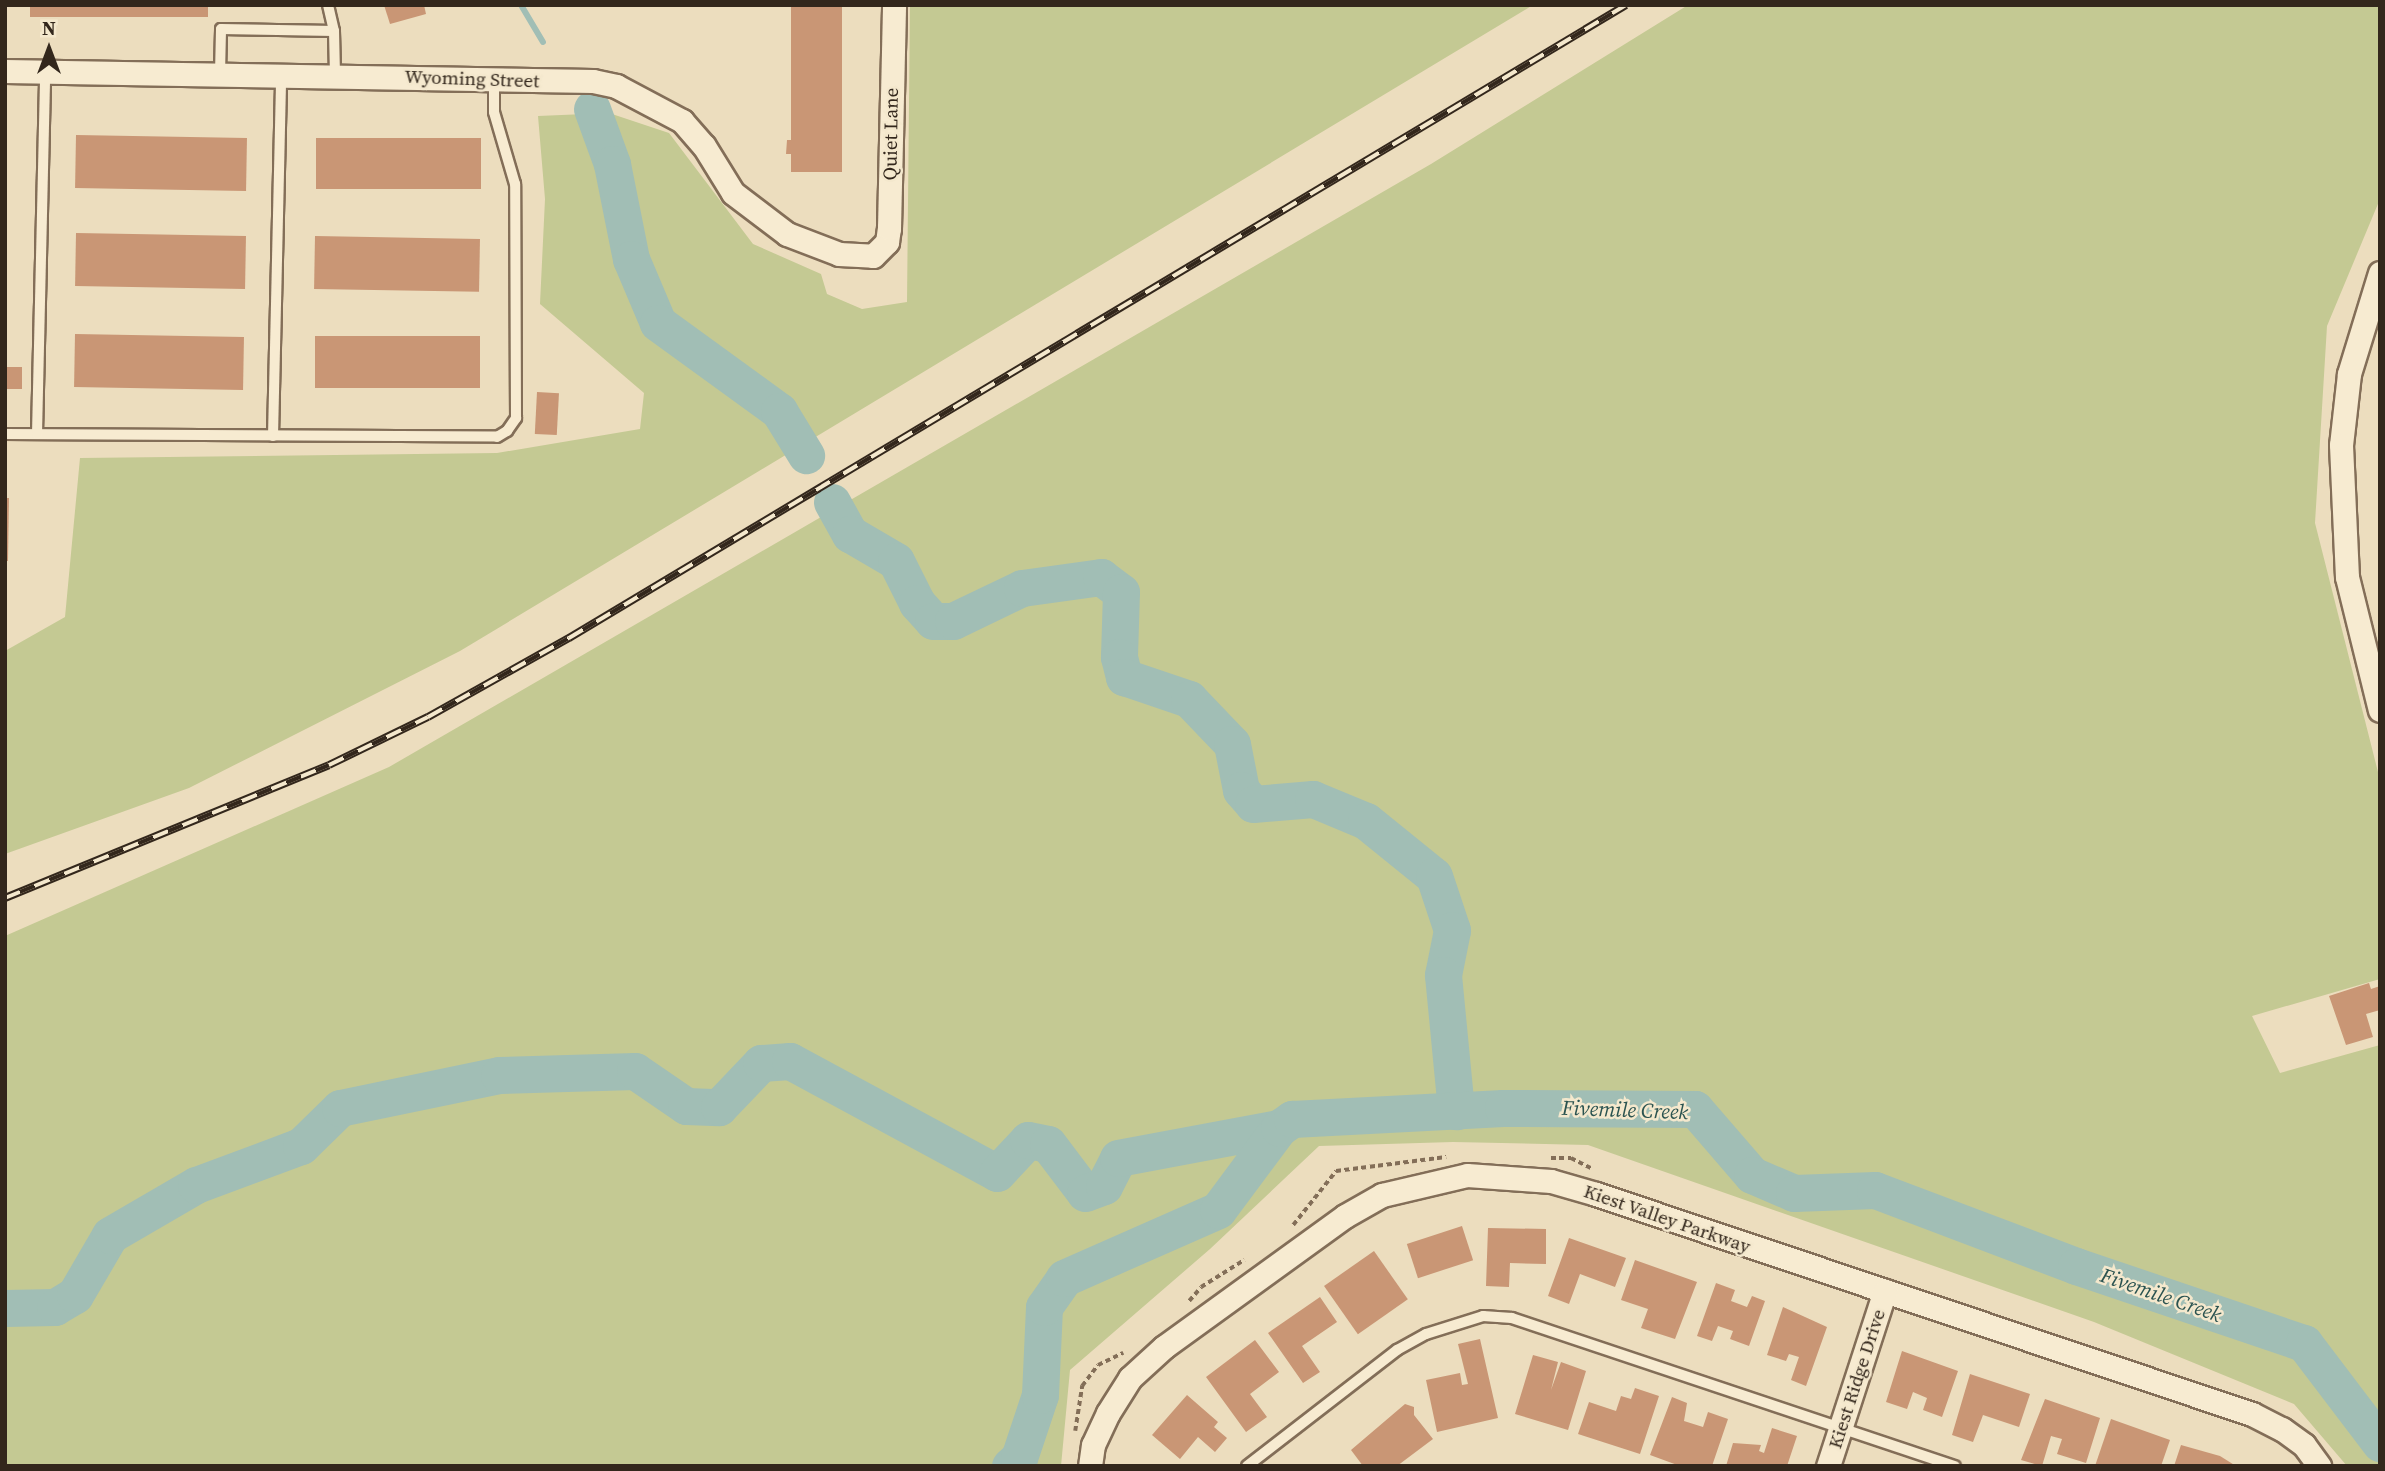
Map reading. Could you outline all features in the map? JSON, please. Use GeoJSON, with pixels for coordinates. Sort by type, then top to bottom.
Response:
{"type":"FeatureCollection","features":[{"type":"Feature","properties":{"kind":"street","name":"Quiet Lane"},"geometry":{"type":"LineString","coordinates":[[873,256],[887,242],[889,228],[894,5]]}},
{"type":"Feature","properties":{"kind":"street","name":"Wyoming Street"},"geometry":{"type":"LineString","coordinates":[[5,71],[593,81],[634,92],[669,112],[695,134],[717,172],[752,211],[810,244],[839,254],[873,256]]}},
{"type":"Feature","properties":{"kind":"street"},"geometry":{"type":"LineString","coordinates":[[2380,273],[2349,374],[2341,445],[2347,577],[2380,710]]}},
{"type":"Feature","properties":{"kind":"street","name":"Kiest Valley Parkway"},"geometry":{"type":"LineString","coordinates":[[1090,1466],[1093,1445],[1108,1413],[1130,1378],[1164,1347],[1345,1216],[1382,1195],[1423,1183],[1468,1175],[1551,1181],[2252,1414],[2282,1429],[2304,1446],[2319,1466]]}},
{"type":"Feature","properties":{"kind":"street","name":"Kiest Ridge Drive"},"geometry":{"type":"LineString","coordinates":[[1828,1466],[1885,1291]]}},
{"type":"Feature","properties":{"kind":"lane"},"geometry":{"type":"LineString","coordinates":[[328,5],[334,32],[335,76]]}},
{"type":"Feature","properties":{"kind":"lane"},"geometry":{"type":"LineString","coordinates":[[220,74],[221,29],[334,32]]}},
{"type":"Feature","properties":{"kind":"lane"},"geometry":{"type":"LineString","coordinates":[[37,435],[46,72]]}},
{"type":"Feature","properties":{"kind":"lane"},"geometry":{"type":"LineString","coordinates":[[274,436],[281,75]]}},
{"type":"Feature","properties":{"kind":"lane"},"geometry":{"type":"LineString","coordinates":[[5,434],[497,437],[516,418],[515,184],[494,112],[494,80]]}},
{"type":"Feature","properties":{"kind":"lane"},"geometry":{"type":"LineString","coordinates":[[1247,1466],[1261,1451],[1397,1350],[1426,1334],[1483,1316],[1512,1318],[1955,1466]]}},
{"type":"Feature","properties":{"kind":"path"},"geometry":{"type":"LineString","coordinates":[[1282,1234],[1308,1210],[1336,1171],[1350,1166],[1458,1156]]}},
{"type":"Feature","properties":{"kind":"path"},"geometry":{"type":"LineString","coordinates":[[1545,1158],[1571,1158],[1602,1175]]}},
{"type":"Feature","properties":{"kind":"path"},"geometry":{"type":"LineString","coordinates":[[1185,1306],[1201,1287],[1249,1257]]}},
{"type":"Feature","properties":{"kind":"path"},"geometry":{"type":"LineString","coordinates":[[1074,1441],[1082,1386],[1098,1365],[1129,1350]]}},
{"type":"Feature","properties":{"kind":"green space"},"geometry":{"type":"Polygon","coordinates":[[[910,5],[1533,5],[460,651],[189,788],[5,854],[5,651],[65,617],[80,458],[497,453],[640,429],[644,393],[540,304],[545,199],[538,116],[609,113],[669,133],[753,244],[821,274],[827,294],[862,309],[907,302],[910,5]]]}},
{"type":"Feature","properties":{"kind":"green space"},"geometry":{"type":"Polygon","coordinates":[[[1688,5],[2380,5],[2380,199],[2327,326],[2315,523],[2380,780],[2380,979],[2252,1016],[2280,1073],[2380,1045],[2380,1466],[2347,1466],[2294,1404],[2094,1322],[1588,1145],[1453,1142],[1319,1146],[1210,1249],[1070,1370],[1061,1466],[5,1466],[5,936],[389,767],[1431,164],[1688,5]]]}},
{"type":"Feature","properties":{"kind":"building"},"geometry":{"type":"Polygon","coordinates":[[[30,5],[208,5],[208,17],[30,17],[30,5]]]}},
{"type":"Feature","properties":{"kind":"building"},"geometry":{"type":"Polygon","coordinates":[[[384,5],[424,5],[426,14],[390,24],[384,5]]]}},
{"type":"Feature","properties":{"kind":"building"},"geometry":{"type":"Polygon","coordinates":[[[791,5],[842,5],[842,172],[791,172],[791,154],[786,154],[787,140],[791,140],[791,5]]]}},
{"type":"Feature","properties":{"kind":"building"},"geometry":{"type":"Polygon","coordinates":[[[76,135],[247,138],[246,191],[75,188],[76,135]]]}},
{"type":"Feature","properties":{"kind":"building"},"geometry":{"type":"Polygon","coordinates":[[[316,138],[481,138],[481,189],[316,189],[316,138]]]}},
{"type":"Feature","properties":{"kind":"building"},"geometry":{"type":"Polygon","coordinates":[[[76,233],[246,236],[245,289],[75,286],[76,233]]]}},
{"type":"Feature","properties":{"kind":"building"},"geometry":{"type":"Polygon","coordinates":[[[315,236],[480,239],[479,292],[314,289],[315,236]]]}},
{"type":"Feature","properties":{"kind":"building"},"geometry":{"type":"Polygon","coordinates":[[[75,334],[244,337],[243,390],[74,387],[75,334]]]}},
{"type":"Feature","properties":{"kind":"building"},"geometry":{"type":"Polygon","coordinates":[[[315,336],[480,336],[480,388],[315,388],[315,336]]]}},
{"type":"Feature","properties":{"kind":"building"},"geometry":{"type":"Polygon","coordinates":[[[5,367],[22,367],[22,389],[5,389],[5,367]]]}},
{"type":"Feature","properties":{"kind":"building"},"geometry":{"type":"Polygon","coordinates":[[[537,392],[559,393],[557,435],[535,434],[537,392]]]}},
{"type":"Feature","properties":{"kind":"building"},"geometry":{"type":"Polygon","coordinates":[[[5,498],[9,498],[8,561],[5,561],[5,498]]]}},
{"type":"Feature","properties":{"kind":"building"},"geometry":{"type":"Polygon","coordinates":[[[2369,983],[2371,989],[2380,986],[2380,1010],[2366,1014],[2373,1037],[2346,1045],[2329,996],[2369,983]]]}},
{"type":"Feature","properties":{"kind":"building"},"geometry":{"type":"Polygon","coordinates":[[[1462,1226],[1473,1260],[1418,1278],[1407,1244],[1462,1226]]]}},
{"type":"Feature","properties":{"kind":"building"},"geometry":{"type":"Polygon","coordinates":[[[1488,1228],[1546,1229],[1546,1264],[1510,1263],[1509,1287],[1486,1286],[1488,1228]]]}},
{"type":"Feature","properties":{"kind":"building"},"geometry":{"type":"Polygon","coordinates":[[[1569,1238],[1626,1258],[1615,1287],[1580,1274],[1569,1304],[1548,1296],[1569,1238]]]}},
{"type":"Feature","properties":{"kind":"building"},"geometry":{"type":"Polygon","coordinates":[[[1374,1251],[1408,1299],[1358,1334],[1324,1286],[1374,1251]]]}},
{"type":"Feature","properties":{"kind":"building"},"geometry":{"type":"Polygon","coordinates":[[[1635,1260],[1697,1282],[1675,1339],[1641,1328],[1648,1309],[1621,1300],[1635,1260]]]}},
{"type":"Feature","properties":{"kind":"building"},"geometry":{"type":"Polygon","coordinates":[[[1716,1283],[1735,1290],[1731,1301],[1747,1307],[1752,1296],[1765,1301],[1749,1346],[1730,1339],[1733,1331],[1718,1326],[1712,1341],[1697,1336],[1716,1283]]]}},
{"type":"Feature","properties":{"kind":"building"},"geometry":{"type":"Polygon","coordinates":[[[1320,1297],[1337,1322],[1302,1346],[1320,1372],[1303,1383],[1268,1333],[1320,1297]]]}},
{"type":"Feature","properties":{"kind":"building"},"geometry":{"type":"Polygon","coordinates":[[[1783,1307],[1827,1327],[1806,1386],[1791,1380],[1799,1357],[1789,1354],[1786,1361],[1767,1355],[1783,1307]]]}},
{"type":"Feature","properties":{"kind":"building"},"geometry":{"type":"Polygon","coordinates":[[[1480,1339],[1498,1418],[1437,1432],[1426,1380],[1460,1373],[1462,1385],[1468,1384],[1458,1344],[1480,1339]]]}},
{"type":"Feature","properties":{"kind":"building"},"geometry":{"type":"Polygon","coordinates":[[[1255,1340],[1279,1372],[1250,1394],[1267,1417],[1246,1432],[1206,1377],[1255,1340]]]}},
{"type":"Feature","properties":{"kind":"building"},"geometry":{"type":"Polygon","coordinates":[[[1902,1351],[1958,1371],[1942,1417],[1923,1410],[1927,1398],[1913,1392],[1907,1409],[1886,1402],[1902,1351]]]}},
{"type":"Feature","properties":{"kind":"building"},"geometry":{"type":"Polygon","coordinates":[[[1533,1355],[1558,1362],[1551,1390],[1561,1362],[1586,1371],[1568,1430],[1515,1414],[1533,1355]]]}},
{"type":"Feature","properties":{"kind":"building"},"geometry":{"type":"Polygon","coordinates":[[[1970,1374],[2030,1394],[2019,1427],[1983,1415],[1973,1442],[1952,1435],[1970,1374]]]}},
{"type":"Feature","properties":{"kind":"building"},"geometry":{"type":"Polygon","coordinates":[[[1635,1388],[1659,1396],[1640,1454],[1578,1434],[1589,1402],[1616,1411],[1621,1396],[1631,1399],[1635,1388]]]}},
{"type":"Feature","properties":{"kind":"building"},"geometry":{"type":"Polygon","coordinates":[[[1187,1395],[1218,1422],[1214,1427],[1227,1438],[1215,1452],[1198,1437],[1180,1459],[1152,1435],[1187,1395]]]}},
{"type":"Feature","properties":{"kind":"building"},"geometry":{"type":"Polygon","coordinates":[[[1672,1397],[1687,1403],[1684,1421],[1703,1427],[1708,1412],[1728,1419],[1712,1466],[1680,1466],[1650,1455],[1672,1397]]]}},
{"type":"Feature","properties":{"kind":"building"},"geometry":{"type":"Polygon","coordinates":[[[2045,1399],[2100,1418],[2086,1463],[2057,1454],[2062,1439],[2051,1436],[2042,1466],[2021,1460],[2045,1399]]]}},
{"type":"Feature","properties":{"kind":"building"},"geometry":{"type":"Polygon","coordinates":[[[1405,1404],[1414,1407],[1414,1415],[1433,1439],[1397,1466],[1363,1466],[1351,1450],[1405,1404]]]}},
{"type":"Feature","properties":{"kind":"building"},"geometry":{"type":"Polygon","coordinates":[[[2111,1419],[2170,1440],[2161,1466],[2095,1466],[2111,1419]]]}},
{"type":"Feature","properties":{"kind":"building"},"geometry":{"type":"Polygon","coordinates":[[[1772,1428],[1797,1436],[1787,1466],[1726,1466],[1733,1443],[1761,1445],[1759,1451],[1764,1453],[1772,1428]]]}},
{"type":"Feature","properties":{"kind":"building"},"geometry":{"type":"Polygon","coordinates":[[[2181,1445],[2220,1456],[2236,1466],[2174,1466],[2181,1445]]]}},
{"type":"Feature","properties":{"kind":"waterway"},"geometry":{"type":"LineString","coordinates":[[521,5],[543,42]]}},
{"type":"Feature","properties":{"kind":"waterway"},"geometry":{"type":"LineString","coordinates":[[592,109],[612,164],[631,259],[658,323],[779,411],[806,455]]}},
{"type":"Feature","properties":{"kind":"waterway"},"geometry":{"type":"LineString","coordinates":[[832,502],[850,534],[896,561],[917,603],[933,621],[953,621],[1022,588],[1101,577],[1121,592],[1119,657],[1124,677],[1189,699],[1232,744],[1241,790],[1253,804],[1313,799],[1366,821],[1434,876],[1452,930],[1443,975],[1456,1111]]}},
{"type":"Feature","properties":{"kind":"waterway"},"geometry":{"type":"LineString","coordinates":[[5,1308],[55,1307],[75,1295],[110,1235],[196,1185],[301,1146],[340,1108],[499,1075],[635,1071],[686,1106],[719,1107],[761,1063],[790,1061],[997,1173],[1028,1140],[1048,1144],[1085,1193],[1104,1186],[1118,1158],[1279,1128]]}},
{"type":"Feature","properties":{"kind":"waterway","name":"Fivemile Creek"},"geometry":{"type":"LineString","coordinates":[[1010,1466],[1019,1458],[1040,1395],[1044,1307],[1064,1278],[1218,1210],[1279,1128],[1292,1119],[1503,1108],[1695,1109],[1752,1175],[1794,1193],[1875,1190],[2076,1266],[2304,1343],[2380,1443]]}},
{"type":"Feature","properties":{"kind":"railway"},"geometry":{"type":"LineString","coordinates":[[5,898],[329,765],[428,717],[569,638],[1626,5]]}}]}
